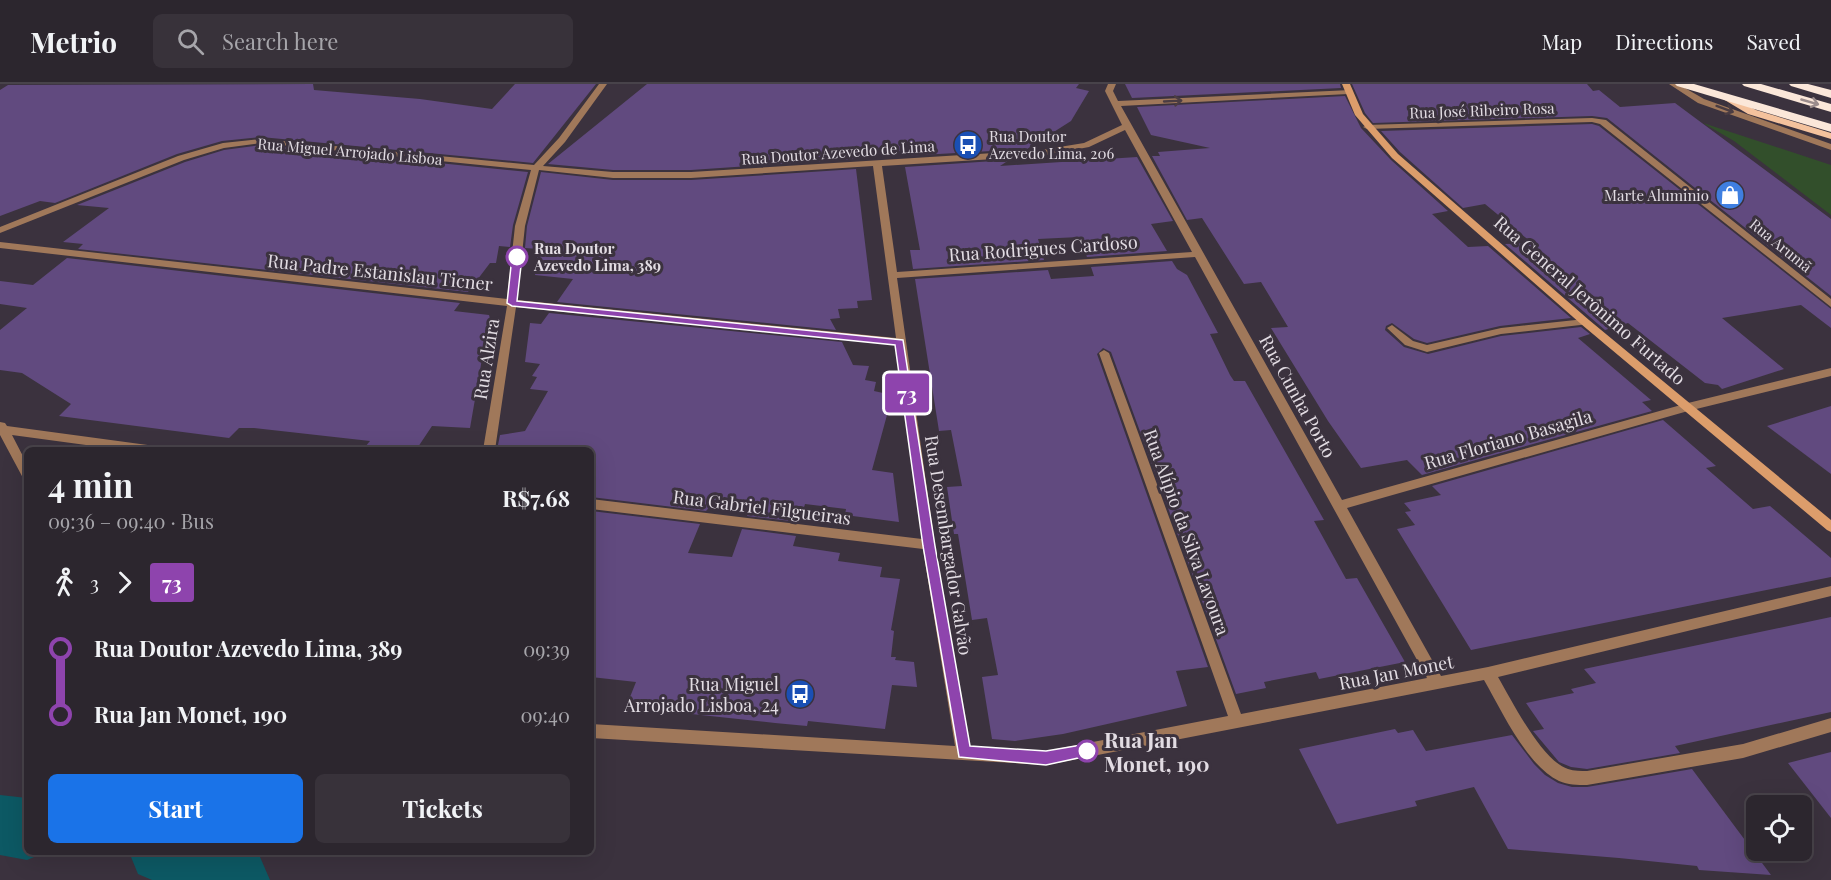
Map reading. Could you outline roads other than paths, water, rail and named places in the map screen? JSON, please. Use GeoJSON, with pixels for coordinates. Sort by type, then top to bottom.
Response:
{"type":"FeatureCollection","features":[{"type":"Feature","properties":{"kind":"highway"},"geometry":{"type":"LineString","coordinates":[[1681,84],[1831,128]]}},
{"type":"Feature","properties":{"kind":"highway"},"geometry":{"type":"LineString","coordinates":[[1748,84],[1831,108]]}},
{"type":"Feature","properties":{"kind":"highway"},"geometry":{"type":"LineString","coordinates":[[1795,84],[1831,94]]}},
{"type":"Feature","properties":{"kind":"main road","name":"Rua General Jerônimo Furtado"},"geometry":{"type":"LineString","coordinates":[[1347,88],[1355,110],[1367,127],[1395,156],[1585,322],[1831,526]]}},
{"type":"Feature","properties":{"kind":"main road"},"geometry":{"type":"LineString","coordinates":[[1726,97],[1752,112],[1831,136]]}},
{"type":"Feature","properties":{"kind":"street","name":"Rua Alzira"},"geometry":{"type":"LineString","coordinates":[[489,447],[512,303],[520,226],[535,169],[562,140],[603,84]]}},
{"type":"Feature","properties":{"kind":"street"},"geometry":{"type":"LineString","coordinates":[[1112,84],[1109,91],[1127,126]]}},
{"type":"Feature","properties":{"kind":"street"},"geometry":{"type":"LineString","coordinates":[[1673,84],[1701,101],[1831,147]]}},
{"type":"Feature","properties":{"kind":"street"},"geometry":{"type":"LineString","coordinates":[[1115,104],[1347,88]]}},
{"type":"Feature","properties":{"kind":"street","name":"Rua José Ribeiro Rosa"},"geometry":{"type":"LineString","coordinates":[[1367,127],[1598,121]]}},
{"type":"Feature","properties":{"kind":"street","name":"Rua Arumã"},"geometry":{"type":"LineString","coordinates":[[1598,121],[1612,127],[1831,304]]}},
{"type":"Feature","properties":{"kind":"street","name":"Rua Doutor Azevedo de Lima"},"geometry":{"type":"LineString","coordinates":[[535,169],[613,175],[691,175],[1034,154],[1094,142],[1127,126]]}},
{"type":"Feature","properties":{"kind":"street","name":"Rua Cunha Porto"},"geometry":{"type":"LineString","coordinates":[[1127,126],[1438,684]]}},
{"type":"Feature","properties":{"kind":"street","name":"Rua Miguel Arrojado Lisboa"},"geometry":{"type":"LineString","coordinates":[[0,230],[181,158],[242,142],[261,141],[535,169]]}},
{"type":"Feature","properties":{"kind":"street","name":"Rua Desembargador Galvão"},"geometry":{"type":"LineString","coordinates":[[877,164],[929,546],[964,753]]}},
{"type":"Feature","properties":{"kind":"street","name":"Rua Padre Estanislau Ticner"},"geometry":{"type":"LineString","coordinates":[[0,246],[512,303],[900,342]]}},
{"type":"Feature","properties":{"kind":"street","name":"Rua Rodrigues Cardoso"},"geometry":{"type":"LineString","coordinates":[[891,275],[1198,254]]}},
{"type":"Feature","properties":{"kind":"street"},"geometry":{"type":"LineString","coordinates":[[1392,328],[1409,343],[1427,349],[1501,332],[1585,322]]}},
{"type":"Feature","properties":{"kind":"street","name":"Rua Alípio da Silva Lavoura"},"geometry":{"type":"LineString","coordinates":[[1104,353],[1237,722]]}},
{"type":"Feature","properties":{"kind":"street","name":"Rua Floriano Basagila"},"geometry":{"type":"LineString","coordinates":[[1339,506],[1688,407],[1831,372]]}},
{"type":"Feature","properties":{"kind":"street"},"geometry":{"type":"LineString","coordinates":[[1,427],[135,447]]}},
{"type":"Feature","properties":{"kind":"street"},"geometry":{"type":"LineString","coordinates":[[1,427],[24,470]]}},
{"type":"Feature","properties":{"kind":"street","name":"Rua Gabriel Filgueiras"},"geometry":{"type":"LineString","coordinates":[[594,504],[929,546]]}},
{"type":"Feature","properties":{"kind":"street","name":"Rua Jan Monet"},"geometry":{"type":"LineString","coordinates":[[964,753],[1046,758],[1438,684],[1831,591]]}},
{"type":"Feature","properties":{"kind":"street"},"geometry":{"type":"LineString","coordinates":[[1488,673],[1544,762],[1571,777],[1587,778],[1743,751],[1831,725]]}},
{"type":"Feature","properties":{"kind":"street"},"geometry":{"type":"LineString","coordinates":[[594,731],[964,753]]}},
{"type":"Feature","properties":{"kind":"waterway"},"geometry":{"type":"LineString","coordinates":[[0,825],[24,829]]}},
{"type":"Feature","properties":{"kind":"waterway"},"geometry":{"type":"LineString","coordinates":[[169,855],[237,880]]}},
{"type":"Feature","properties":{"kind":"place","name":"Rua Doutor Azevedo Lima, 206"},"geometry":{"type":"Point","coordinates":[968,145]}},
{"type":"Feature","properties":{"kind":"place","name":"Marte Aluminio"},"geometry":{"type":"Point","coordinates":[1730,195]}},
{"type":"Feature","properties":{"kind":"place","name":"Rua Doutor Azevedo Lima, 389"},"geometry":{"type":"Point","coordinates":[517,257]}},
{"type":"Feature","properties":{"kind":"place","name":"Rua Miguel Arrojado Lisboa, 24"},"geometry":{"type":"Point","coordinates":[800,694]}},
{"type":"Feature","properties":{"kind":"place","name":"Rua Jan Monet, 190"},"geometry":{"type":"Point","coordinates":[1087,751]}}]}
